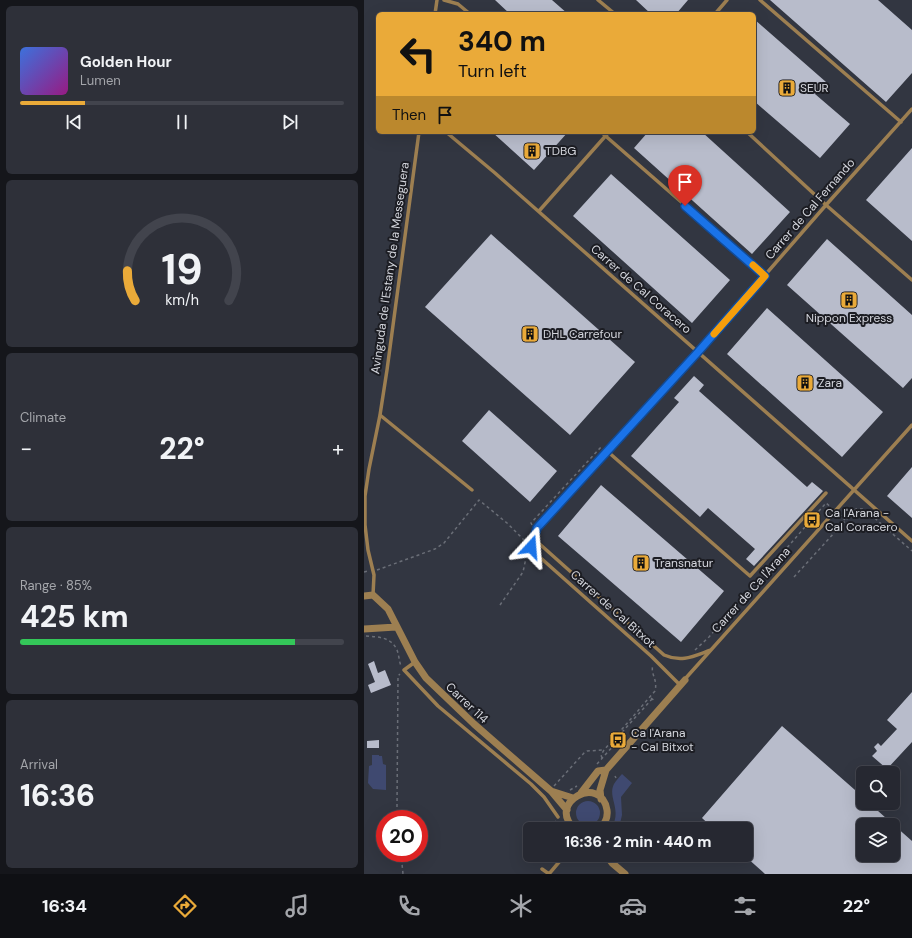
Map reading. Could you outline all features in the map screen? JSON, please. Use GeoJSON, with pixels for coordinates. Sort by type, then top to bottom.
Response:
{"type":"FeatureCollection","features":[{"type":"Feature","properties":{"kind":"street"},"geometry":{"type":"LineString","coordinates":[[364,596],[373,595]]}},
{"type":"Feature","properties":{"kind":"street","name":"Carrer 114"},"geometry":{"type":"LineString","coordinates":[[373,595],[388,609],[415,662],[426,678],[474,724],[551,791],[567,810],[570,822]]}},
{"type":"Feature","properties":{"kind":"street"},"geometry":{"type":"LineString","coordinates":[[364,629],[396,626]]}},
{"type":"Feature","properties":{"kind":"street","name":"Carrer de Ca l'Arana"},"geometry":{"type":"LineString","coordinates":[[601,799],[600,790],[606,770],[682,682]]}},
{"type":"Feature","properties":{"kind":"street","name":"Carrer de Ca l'Arana"},"geometry":{"type":"LineString","coordinates":[[581,793],[598,771],[606,770]]}},
{"type":"Feature","properties":{"kind":"street"},"geometry":{"type":"LineString","coordinates":[[551,791],[573,798]]}},
{"type":"Feature","properties":{"kind":"street"},"geometry":{"type":"LineString","coordinates":[[567,810],[573,798],[581,793],[590,793],[601,799],[606,806],[607,815],[603,822]]}},
{"type":"Feature","properties":{"kind":"street"},"geometry":{"type":"LineString","coordinates":[[612,863],[625,874]]}},
{"type":"Feature","properties":{"kind":"lane"},"geometry":{"type":"LineString","coordinates":[[435,12],[437,0]]}},
{"type":"Feature","properties":{"kind":"lane"},"geometry":{"type":"LineString","coordinates":[[444,0],[458,4],[468,12]]}},
{"type":"Feature","properties":{"kind":"lane"},"geometry":{"type":"LineString","coordinates":[[598,0],[613,12]]}},
{"type":"Feature","properties":{"kind":"lane"},"geometry":{"type":"LineString","coordinates":[[717,12],[728,0]]}},
{"type":"Feature","properties":{"kind":"lane"},"geometry":{"type":"LineString","coordinates":[[760,0],[901,122]]}},
{"type":"Feature","properties":{"kind":"lane","name":"Carrer de Cal Fernando"},"geometry":{"type":"LineString","coordinates":[[529,550],[537,528],[698,352],[912,109]]}},
{"type":"Feature","properties":{"kind":"lane","name":"Avinguda de l'Estany de la Messeguera"},"geometry":{"type":"LineString","coordinates":[[373,595],[373,571],[368,550],[365,525],[365,496],[380,415],[419,134]]}},
{"type":"Feature","properties":{"kind":"lane","name":"Carrer de Cal Coracero"},"geometry":{"type":"LineString","coordinates":[[448,134],[496,173],[912,541]]}},
{"type":"Feature","properties":{"kind":"lane"},"geometry":{"type":"LineString","coordinates":[[604,134],[765,276]]}},
{"type":"Feature","properties":{"kind":"lane"},"geometry":{"type":"LineString","coordinates":[[749,134],[826,205],[912,280]]}},
{"type":"Feature","properties":{"kind":"lane"},"geometry":{"type":"LineString","coordinates":[[539,211],[606,136]]}},
{"type":"Feature","properties":{"kind":"lane"},"geometry":{"type":"LineString","coordinates":[[380,415],[472,490]]}},
{"type":"Feature","properties":{"kind":"lane","name":"Carrer de Ca l'Arana"},"geometry":{"type":"LineString","coordinates":[[682,682],[836,512],[912,425]]}},
{"type":"Feature","properties":{"kind":"lane"},"geometry":{"type":"LineString","coordinates":[[607,451],[750,576],[826,493]]}},
{"type":"Feature","properties":{"kind":"lane"},"geometry":{"type":"LineString","coordinates":[[534,538],[664,655],[671,658],[685,659],[712,650]]}},
{"type":"Feature","properties":{"kind":"lane","name":"Carrer de Cal Bitxot"},"geometry":{"type":"LineString","coordinates":[[529,550],[543,560],[682,682]]}},
{"type":"Feature","properties":{"kind":"lane"},"geometry":{"type":"LineString","coordinates":[[415,662],[404,670],[438,706],[531,784],[544,797],[558,817]]}},
{"type":"Feature","properties":{"kind":"lane"},"geometry":{"type":"LineString","coordinates":[[542,869],[549,874],[559,862]]}},
{"type":"Feature","properties":{"kind":"path"},"geometry":{"type":"LineString","coordinates":[[534,528],[531,522],[601,447]]}},
{"type":"Feature","properties":{"kind":"path"},"geometry":{"type":"LineString","coordinates":[[364,572],[369,570],[378,570],[435,549],[444,543],[479,500],[507,522],[529,550],[522,572],[500,605]]}},
{"type":"Feature","properties":{"kind":"path"},"geometry":{"type":"LineString","coordinates":[[695,650],[826,503],[845,520]]}},
{"type":"Feature","properties":{"kind":"path"},"geometry":{"type":"LineString","coordinates":[[794,577],[854,510],[858,508],[869,513],[912,551]]}},
{"type":"Feature","properties":{"kind":"path"},"geometry":{"type":"LineString","coordinates":[[364,636],[382,637],[390,642],[397,651],[398,660],[404,670],[398,676],[397,810]]}},
{"type":"Feature","properties":{"kind":"path"},"geometry":{"type":"LineString","coordinates":[[594,768],[600,763],[615,744],[614,742],[651,698],[657,685],[652,668],[656,660]]}},
{"type":"Feature","properties":{"kind":"path"},"geometry":{"type":"LineString","coordinates":[[651,698],[655,701]]}},
{"type":"Feature","properties":{"kind":"path"},"geometry":{"type":"LineString","coordinates":[[602,759],[601,755],[604,750],[651,698]]}},
{"type":"Feature","properties":{"kind":"path"},"geometry":{"type":"LineString","coordinates":[[557,785],[584,753],[588,751],[604,750]]}},
{"type":"Feature","properties":{"kind":"path"},"geometry":{"type":"LineString","coordinates":[[566,790],[578,786]]}},
{"type":"Feature","properties":{"kind":"path"},"geometry":{"type":"LineString","coordinates":[[555,822],[558,817]]}},
{"type":"Feature","properties":{"kind":"path"},"geometry":{"type":"LineString","coordinates":[[402,862],[404,874]]}},
{"type":"Feature","properties":{"kind":"shaded area"},"geometry":{"type":"Polygon","coordinates":[[[372,755],[382,756],[383,764],[386,765],[386,790],[373,789],[368,783],[369,766],[372,765],[372,755]]]}},
{"type":"Feature","properties":{"kind":"shaded area"},"geometry":{"type":"Polygon","coordinates":[[[622,774],[632,783],[621,797],[622,815],[620,822],[614,822],[616,816],[612,789],[622,774]]]}},
{"type":"Feature","properties":{"kind":"shaded area"},"geometry":{"type":"Polygon","coordinates":[[[588,801],[593,802],[597,804],[600,813],[597,822],[579,822],[576,813],[579,804],[588,801]]]}},
{"type":"Feature","properties":{"kind":"building"},"geometry":{"type":"Polygon","coordinates":[[[495,0],[552,0],[566,12],[508,12],[495,0]]]}},
{"type":"Feature","properties":{"kind":"building"},"geometry":{"type":"Polygon","coordinates":[[[636,0],[688,0],[678,12],[649,12],[636,0]]]}},
{"type":"Feature","properties":{"kind":"building"},"geometry":{"type":"Polygon","coordinates":[[[770,0],[878,0],[912,30],[912,73],[886,102],[770,0]]]}},
{"type":"Feature","properties":{"kind":"building","name":"SEUR"},"geometry":{"type":"Polygon","coordinates":[[[756,21],[826,82],[815,94],[850,124],[820,158],[756,103],[756,21]]]}},
{"type":"Feature","properties":{"kind":"building","name":"TDBG"},"geometry":{"type":"Polygon","coordinates":[[[494,134],[566,134],[534,170],[494,134]]]}},
{"type":"Feature","properties":{"kind":"building"},"geometry":{"type":"Polygon","coordinates":[[[646,134],[704,134],[790,212],[752,254],[634,148],[646,134]]]}},
{"type":"Feature","properties":{"kind":"building"},"geometry":{"type":"Polygon","coordinates":[[[912,148],[912,241],[866,200],[912,148]]]}},
{"type":"Feature","properties":{"kind":"building"},"geometry":{"type":"Polygon","coordinates":[[[611,174],[730,280],[692,323],[573,216],[611,174]]]}},
{"type":"Feature","properties":{"kind":"building","name":"DHL Carrefour"},"geometry":{"type":"Polygon","coordinates":[[[491,234],[635,362],[570,435],[425,307],[491,234]]]}},
{"type":"Feature","properties":{"kind":"building","name":"Nippon Express"},"geometry":{"type":"Polygon","coordinates":[[[827,239],[912,315],[912,378],[903,388],[787,285],[827,239]]]}},
{"type":"Feature","properties":{"kind":"building","name":"Zara"},"geometry":{"type":"Polygon","coordinates":[[[767,308],[883,412],[842,457],[727,354],[767,308]]]}},
{"type":"Feature","properties":{"kind":"building"},"geometry":{"type":"Polygon","coordinates":[[[694,376],[704,385],[699,391],[807,487],[812,482],[823,491],[754,566],[746,559],[755,549],[708,508],[700,517],[631,456],[679,402],[674,398],[694,376]]]}},
{"type":"Feature","properties":{"kind":"building"},"geometry":{"type":"Polygon","coordinates":[[[489,410],[557,471],[530,502],[462,441],[489,410]]]}},
{"type":"Feature","properties":{"kind":"building"},"geometry":{"type":"Polygon","coordinates":[[[912,467],[912,518],[887,496],[912,467]]]}},
{"type":"Feature","properties":{"kind":"building","name":"Transnatur"},"geometry":{"type":"Polygon","coordinates":[[[601,485],[724,591],[681,642],[558,536],[601,485]]]}},
{"type":"Feature","properties":{"kind":"building"},"geometry":{"type":"Polygon","coordinates":[[[374,661],[378,673],[385,670],[391,685],[371,693],[368,685],[375,682],[368,664],[374,661]]]}},
{"type":"Feature","properties":{"kind":"building"},"geometry":{"type":"Polygon","coordinates":[[[912,692],[912,742],[890,766],[884,766],[872,756],[877,751],[874,747],[878,743],[881,746],[897,729],[887,720],[912,692]]]}},
{"type":"Feature","properties":{"kind":"building"},"geometry":{"type":"Polygon","coordinates":[[[782,726],[856,791],[856,810],[877,810],[886,818],[856,818],[856,862],[900,862],[900,830],[912,841],[912,874],[765,874],[752,862],[753,862],[753,822],[706,822],[702,818],[782,726]]]}},
{"type":"Feature","properties":{"kind":"building"},"geometry":{"type":"Polygon","coordinates":[[[379,740],[379,748],[367,748],[367,741],[379,740]]]}},
{"type":"Feature","properties":{"kind":"slow traffic"},"geometry":{"type":"LineString","coordinates":[[714,334],[765,276],[753,265]]}},
{"type":"Feature","properties":{"kind":"place","name":"SEUR"},"geometry":{"type":"Point","coordinates":[787,88]}},
{"type":"Feature","properties":{"kind":"place","name":"TDBG"},"geometry":{"type":"Point","coordinates":[532,151]}},
{"type":"Feature","properties":{"kind":"place","name":"Nippon Express"},"geometry":{"type":"Point","coordinates":[849,300]}},
{"type":"Feature","properties":{"kind":"place","name":"DHL Carrefour"},"geometry":{"type":"Point","coordinates":[530,334]}},
{"type":"Feature","properties":{"kind":"place","name":"Zara"},"geometry":{"type":"Point","coordinates":[805,383]}},
{"type":"Feature","properties":{"kind":"place","name":"Ca l'Arana - Cal Coracero"},"geometry":{"type":"Point","coordinates":[812,520]}},
{"type":"Feature","properties":{"kind":"place","name":"Transnatur"},"geometry":{"type":"Point","coordinates":[641,563]}},
{"type":"Feature","properties":{"kind":"place","name":"Ca l'Arana - Cal Bitxot"},"geometry":{"type":"Point","coordinates":[618,740]}},
{"type":"Feature","properties":{"kind":"route"},"geometry":{"type":"LineString","coordinates":[[531,547],[537,528],[698,352],[765,276],[685,206]]}}]}
